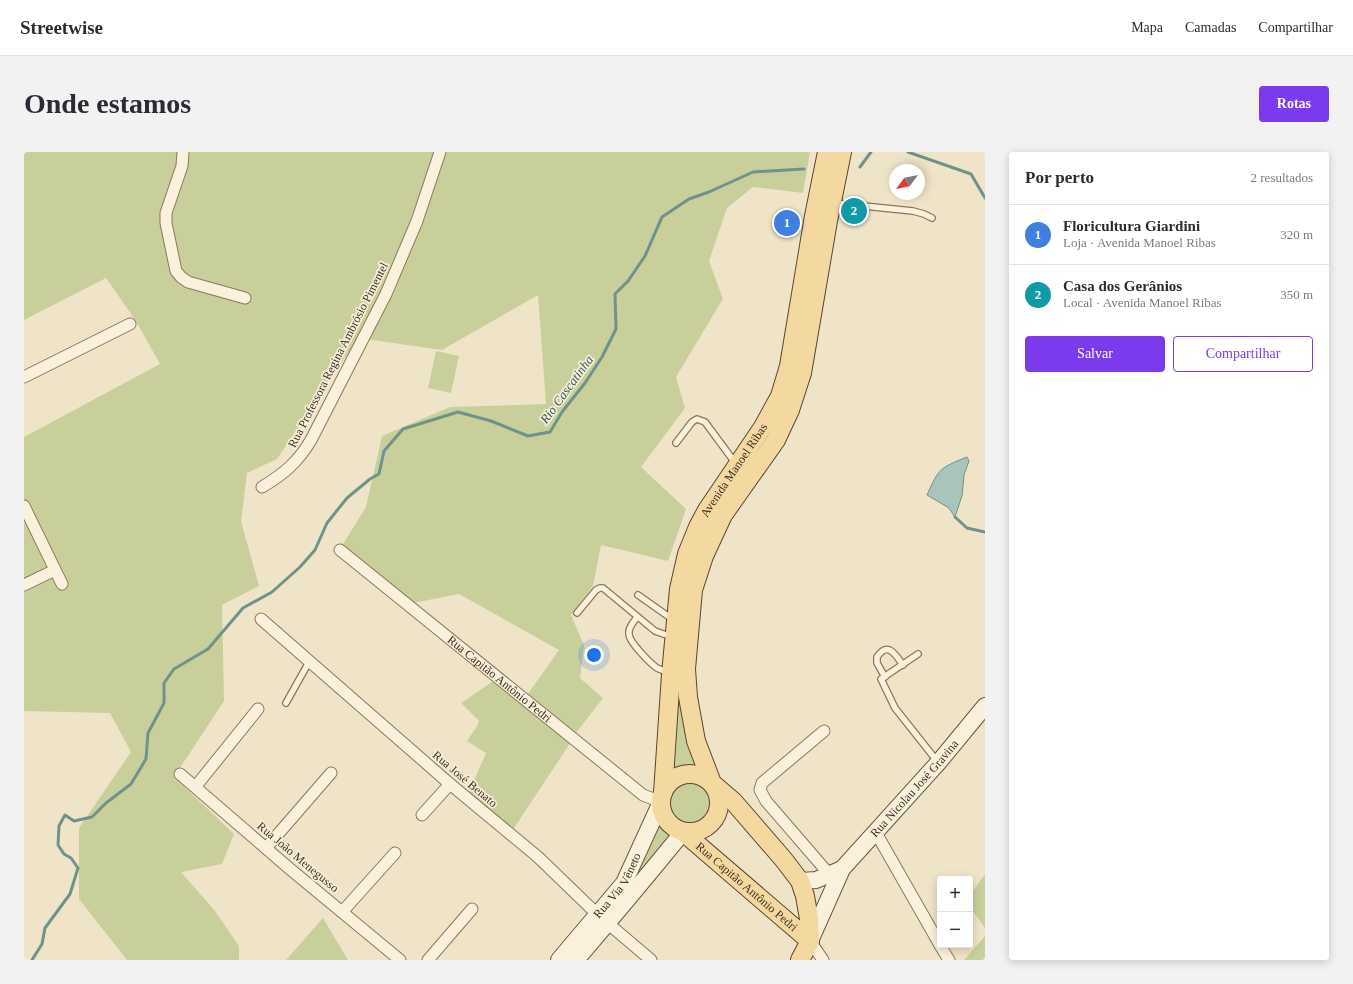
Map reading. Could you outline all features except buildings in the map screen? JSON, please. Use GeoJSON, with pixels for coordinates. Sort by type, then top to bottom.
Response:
{"type":"FeatureCollection","features":[{"type":"Feature","properties":{"kind":"main road","name":"Avenida Manoel Ribas"},"geometry":{"type":"LineString","coordinates":[[662,797],[678,589],[687,554],[698,527],[707,510],[763,427],[780,396],[789,366],[821,218],[825,197],[827,152]]}},
{"type":"Feature","properties":{"kind":"main road","name":"Avenida Manoel Ribas"},"geometry":{"type":"LineString","coordinates":[[825,197],[842,152]]}},
{"type":"Feature","properties":{"kind":"main road","name":"Avenida Manoel Ribas"},"geometry":{"type":"LineString","coordinates":[[733,801],[712,783],[701,757],[692,722],[686,669],[693,590],[704,556],[723,516],[776,440],[790,410],[802,373],[821,218]]}},
{"type":"Feature","properties":{"kind":"main road","name":"Rua Nicolau José Gravina"},"geometry":{"type":"LineString","coordinates":[[800,881],[816,880],[835,872],[875,832],[938,763],[984,709]]}},
{"type":"Feature","properties":{"kind":"main road","name":"Avenida Manoel Ribas"},"geometry":{"type":"LineString","coordinates":[[701,757],[733,801],[784,860],[800,881],[805,896],[809,919],[810,941]]}},
{"type":"Feature","properties":{"kind":"main road"},"geometry":{"type":"LineString","coordinates":[[695,774],[712,783],[717,791],[719,810],[716,819],[709,826],[701,831],[692,833],[683,832],[674,827],[667,820],[662,812],[662,797],[668,784],[676,778],[695,774]]}},
{"type":"Feature","properties":{"kind":"main road","name":"Rua Via Vêneto"},"geometry":{"type":"LineString","coordinates":[[576,960],[624,883],[662,797]]}},
{"type":"Feature","properties":{"kind":"main road","name":"Rua Via Vêneto"},"geometry":{"type":"LineString","coordinates":[[559,960],[602,919],[630,898],[683,832]]}},
{"type":"Feature","properties":{"kind":"main road","name":"Rua Capitão Antônio Pedri"},"geometry":{"type":"LineString","coordinates":[[683,832],[810,941]]}},
{"type":"Feature","properties":{"kind":"main road","name":"Rua Nicolau José Gravina"},"geometry":{"type":"LineString","coordinates":[[810,941],[835,872]]}},
{"type":"Feature","properties":{"kind":"main road"},"geometry":{"type":"LineString","coordinates":[[800,960],[810,941]]}},
{"type":"Feature","properties":{"kind":"street"},"geometry":{"type":"LineString","coordinates":[[183,152],[182,166],[166,214],[168,234],[176,271],[181,278],[188,282],[245,298]]}},
{"type":"Feature","properties":{"kind":"street","name":"Rua Professora Regina Ambrósio Pimentel"},"geometry":{"type":"LineString","coordinates":[[262,487],[280,476],[291,466],[303,454],[311,440],[389,288],[417,221],[440,152]]}},
{"type":"Feature","properties":{"kind":"street"},"geometry":{"type":"LineString","coordinates":[[24,377],[130,324]]}},
{"type":"Feature","properties":{"kind":"street"},"geometry":{"type":"LineString","coordinates":[[24,506],[62,584]]}},
{"type":"Feature","properties":{"kind":"street","name":"Rua Capitão Antônio Pedri"},"geometry":{"type":"LineString","coordinates":[[340,550],[643,795],[662,797]]}},
{"type":"Feature","properties":{"kind":"street"},"geometry":{"type":"LineString","coordinates":[[24,585],[55,570]]}},
{"type":"Feature","properties":{"kind":"street","name":"Rua José Benato"},"geometry":{"type":"LineString","coordinates":[[261,619],[450,784],[538,857],[602,919],[650,960]]}},
{"type":"Feature","properties":{"kind":"street"},"geometry":{"type":"LineString","coordinates":[[196,786],[258,709]]}},
{"type":"Feature","properties":{"kind":"street"},"geometry":{"type":"LineString","coordinates":[[824,731],[762,783],[760,790],[766,801],[835,872]]}},
{"type":"Feature","properties":{"kind":"street"},"geometry":{"type":"LineString","coordinates":[[266,848],[330,773]]}},
{"type":"Feature","properties":{"kind":"street","name":"Rua João Menegusso"},"geometry":{"type":"LineString","coordinates":[[180,774],[400,960]]}},
{"type":"Feature","properties":{"kind":"street"},"geometry":{"type":"LineString","coordinates":[[422,815],[450,784]]}},
{"type":"Feature","properties":{"kind":"street"},"geometry":{"type":"LineString","coordinates":[[875,832],[937,940]]}},
{"type":"Feature","properties":{"kind":"street"},"geometry":{"type":"LineString","coordinates":[[342,912],[395,853]]}},
{"type":"Feature","properties":{"kind":"street"},"geometry":{"type":"LineString","coordinates":[[428,960],[472,908]]}},
{"type":"Feature","properties":{"kind":"street"},"geometry":{"type":"LineString","coordinates":[[810,941],[823,960]]}},
{"type":"Feature","properties":{"kind":"street"},"geometry":{"type":"LineString","coordinates":[[941,948],[946,959]]}},
{"type":"Feature","properties":{"kind":"lane"},"geometry":{"type":"LineString","coordinates":[[825,197],[913,211],[932,218]]}},
{"type":"Feature","properties":{"kind":"lane"},"geometry":{"type":"LineString","coordinates":[[676,443],[692,422],[697,419],[701,419],[705,422],[737,466]]}},
{"type":"Feature","properties":{"kind":"lane"},"geometry":{"type":"LineString","coordinates":[[577,613],[600,588],[603,588],[655,632],[675,630]]}},
{"type":"Feature","properties":{"kind":"lane"},"geometry":{"type":"LineString","coordinates":[[638,595],[675,630]]}},
{"type":"Feature","properties":{"kind":"lane"},"geometry":{"type":"LineString","coordinates":[[637,617],[629,628],[628,634],[631,641],[654,666],[671,674]]}},
{"type":"Feature","properties":{"kind":"lane"},"geometry":{"type":"LineString","coordinates":[[884,677],[877,663],[876,657],[880,652],[887,649],[892,650],[903,665]]}},
{"type":"Feature","properties":{"kind":"lane"},"geometry":{"type":"LineString","coordinates":[[918,654],[881,679],[895,708],[938,763]]}},
{"type":"Feature","properties":{"kind":"lane"},"geometry":{"type":"LineString","coordinates":[[286,702],[309,662]]}},
{"type":"Feature","properties":{"kind":"green space"},"geometry":{"type":"Polygon","coordinates":[[[24,152],[810,152],[803,193],[753,187],[727,208],[709,261],[723,299],[676,377],[685,408],[641,467],[686,509],[668,561],[601,545],[593,586],[571,615],[584,645],[580,678],[603,698],[573,737],[525,698],[559,650],[459,594],[408,604],[340,549],[366,507],[382,436],[450,407],[546,404],[538,295],[442,350],[358,338],[277,459],[247,473],[241,521],[259,586],[222,605],[224,701],[174,777],[234,834],[222,864],[181,872],[215,911],[239,946],[239,960],[127,960],[79,899],[79,828],[131,752],[110,713],[24,711],[24,437],[160,364],[136,321],[106,278],[24,320],[24,152]]]}},
{"type":"Feature","properties":{"kind":"green space"},"geometry":{"type":"Polygon","coordinates":[[[436,351],[459,356],[451,393],[428,388],[436,351]]]}},
{"type":"Feature","properties":{"kind":"green space"},"geometry":{"type":"Polygon","coordinates":[[[495,680],[571,742],[512,831],[469,792],[486,753],[467,741],[479,721],[461,703],[495,680]]]}},
{"type":"Feature","properties":{"kind":"green space"},"geometry":{"type":"Polygon","coordinates":[[[677,681],[698,770],[685,770],[667,779],[677,681]]]}},
{"type":"Feature","properties":{"kind":"green space"},"geometry":{"type":"Polygon","coordinates":[[[686,781],[694,781],[699,782],[706,787],[711,794],[711,812],[706,819],[699,824],[686,825],[678,822],[671,815],[668,807],[668,799],[671,791],[678,784],[686,781]]]}},
{"type":"Feature","properties":{"kind":"green space"},"geometry":{"type":"Polygon","coordinates":[[[661,817],[678,835],[626,890],[661,817]]]}},
{"type":"Feature","properties":{"kind":"green space"},"geometry":{"type":"Polygon","coordinates":[[[985,874],[985,928],[973,911],[973,891],[985,874]]]}},
{"type":"Feature","properties":{"kind":"green space"},"geometry":{"type":"Polygon","coordinates":[[[323,918],[348,960],[286,960],[323,918]]]}},
{"type":"Feature","properties":{"kind":"green space"},"geometry":{"type":"Polygon","coordinates":[[[985,936],[985,960],[964,960],[985,936]]]}},
{"type":"Feature","properties":{"kind":"water"},"geometry":{"type":"Polygon","coordinates":[[[967,457],[969,461],[964,475],[962,496],[955,517],[949,508],[927,495],[941,470],[967,457]]]}},
{"type":"Feature","properties":{"kind":"waterway","name":"Rio Cascatinha"},"geometry":{"type":"LineString","coordinates":[[860,167],[871,152]]}},
{"type":"Feature","properties":{"kind":"waterway"},"geometry":{"type":"LineString","coordinates":[[908,152],[971,174],[985,198]]}},
{"type":"Feature","properties":{"kind":"waterway","name":"Rio Cascatinha"},"geometry":{"type":"LineString","coordinates":[[32,960],[42,944],[45,928],[70,894],[78,868],[71,858],[64,854],[58,845],[59,826],[65,815],[74,821],[92,817],[106,803],[131,784],[146,759],[148,733],[164,703],[164,683],[174,669],[208,649],[243,608],[272,592],[300,567],[315,550],[327,523],[347,498],[370,479],[379,474],[384,451],[403,429],[458,412],[491,421],[528,436],[550,432],[562,412],[585,383],[602,357],[616,329],[615,294],[628,281],[645,256],[662,217],[689,199],[709,192],[753,172],[804,169]]}},
{"type":"Feature","properties":{"kind":"waterway"},"geometry":{"type":"LineString","coordinates":[[955,517],[967,528],[985,532]]}},
{"type":"Feature","properties":{"kind":"place","name":"Casa dos Gerânios"},"geometry":{"type":"Point","coordinates":[854,211]}},
{"type":"Feature","properties":{"kind":"place","name":"Floricultura Giardini"},"geometry":{"type":"Point","coordinates":[787,223]}}]}
